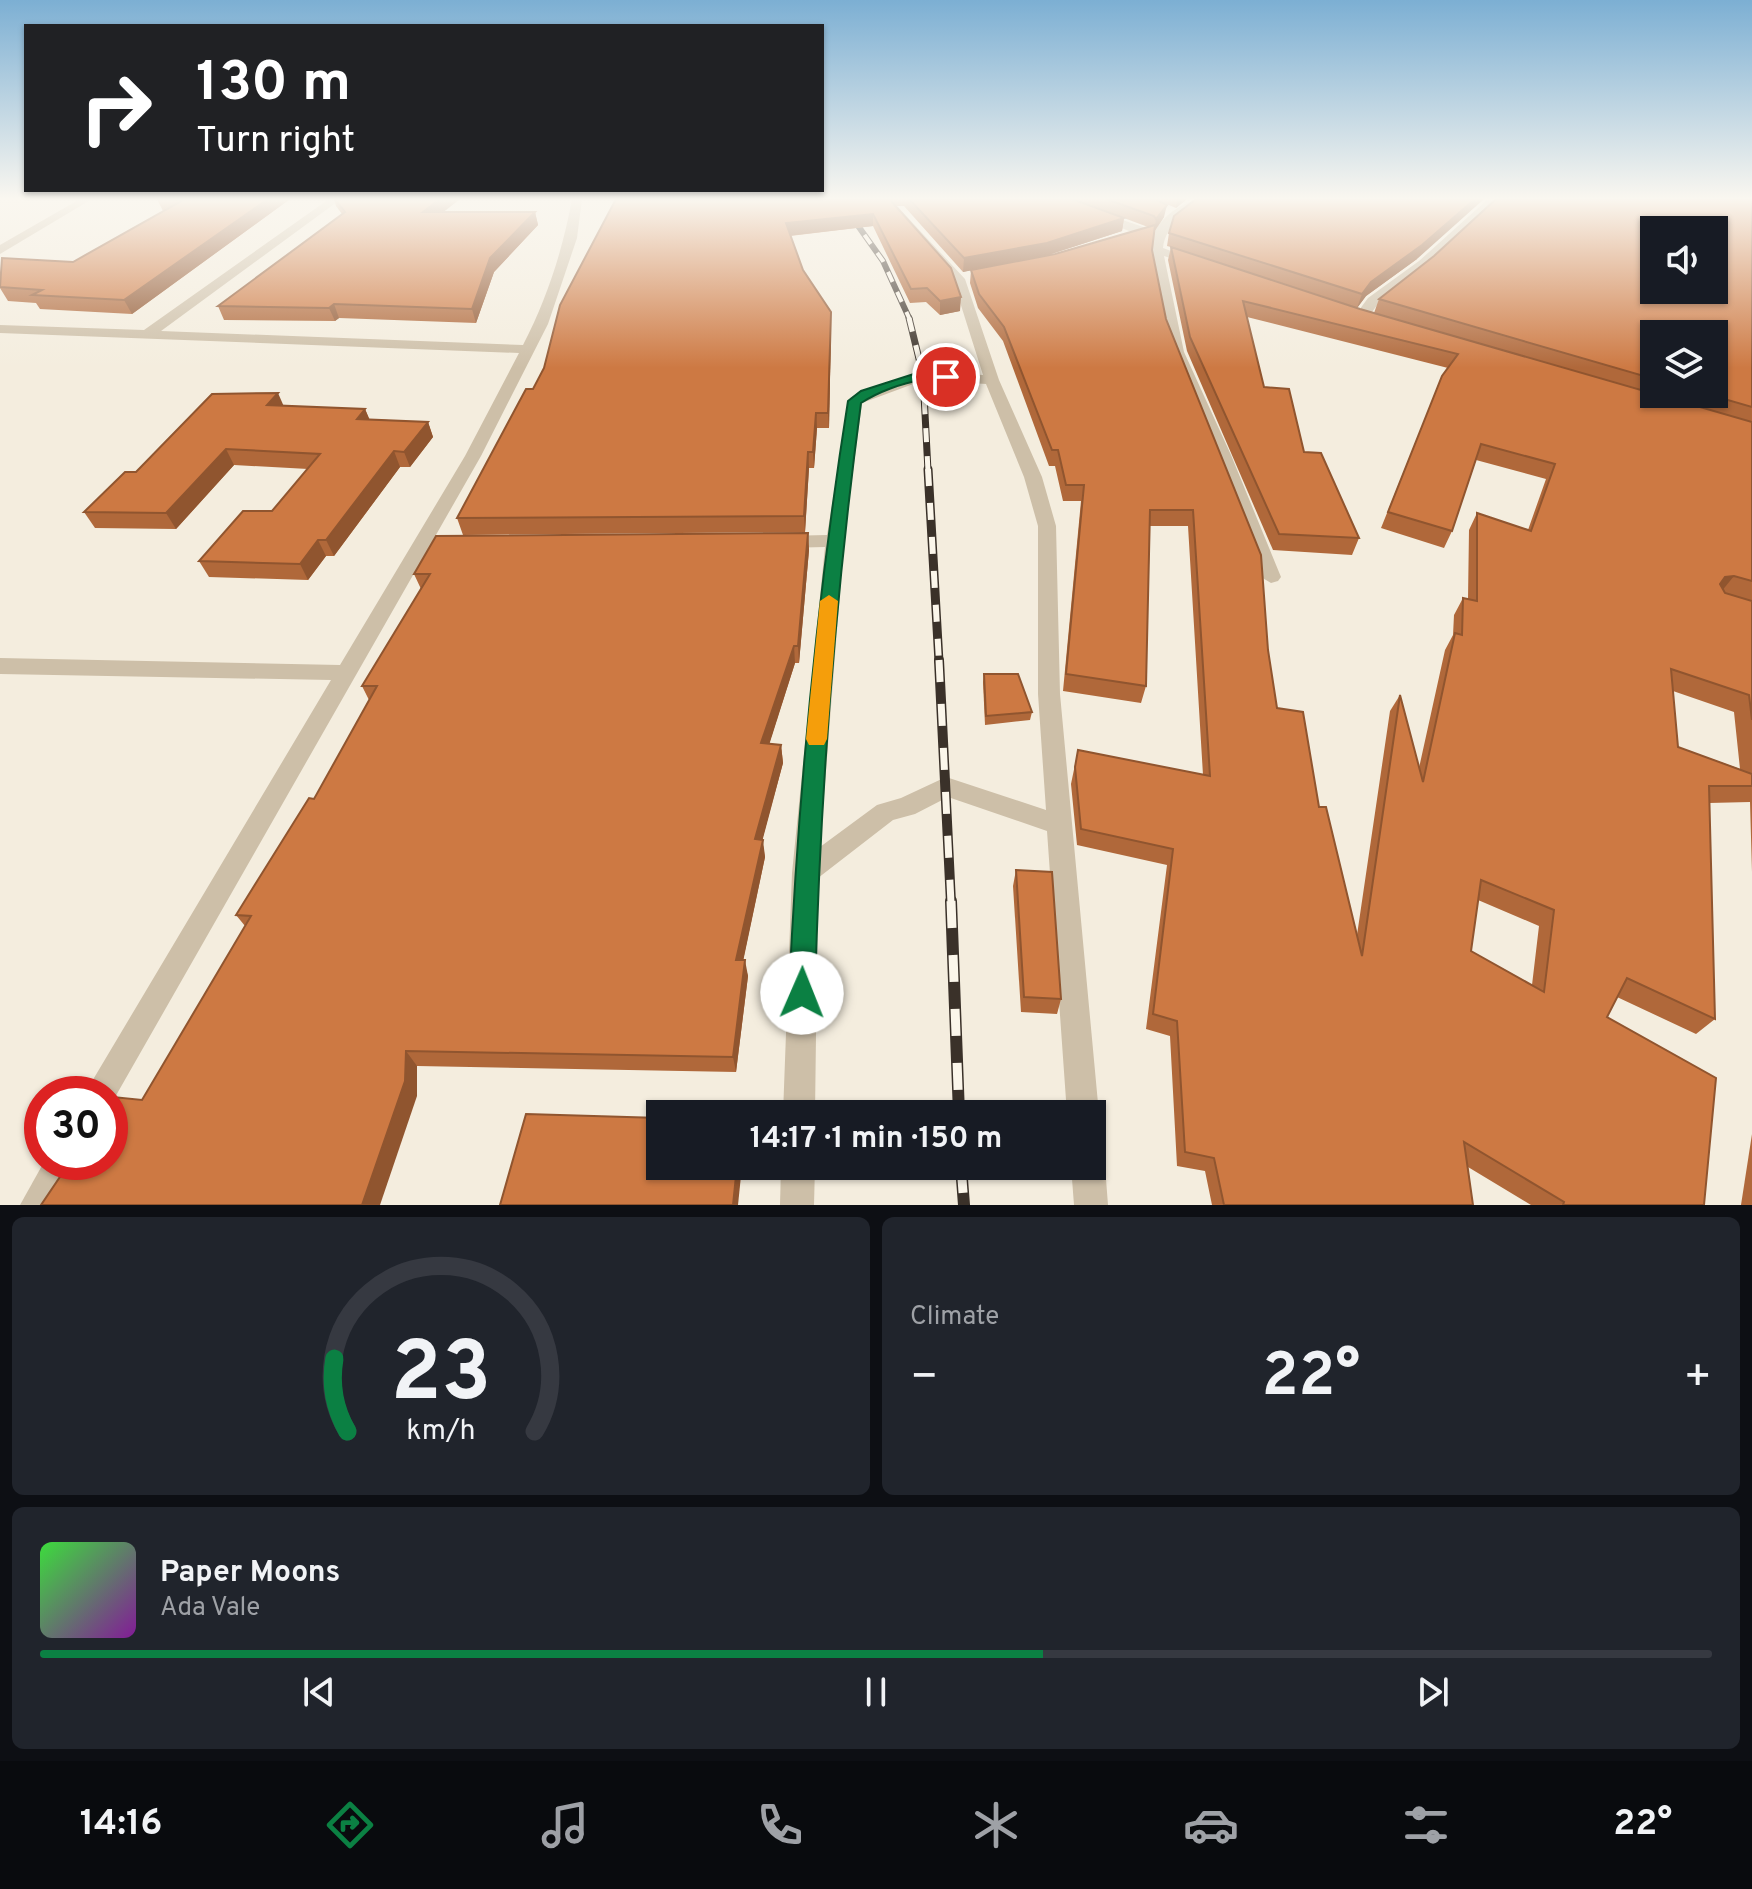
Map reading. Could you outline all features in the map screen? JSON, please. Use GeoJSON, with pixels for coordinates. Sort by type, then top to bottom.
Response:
{"type":"FeatureCollection","features":[{"type":"Feature","properties":{"kind":"street"},"geometry":{"type":"LineString","coordinates":[[149,333],[258,255]]}},
{"type":"Feature","properties":{"kind":"street"},"geometry":{"type":"LineString","coordinates":[[113,1076],[349,673],[430,544],[529,349],[564,255]]}},
{"type":"Feature","properties":{"kind":"street"},"geometry":{"type":"LineString","coordinates":[[943,255],[965,278],[992,380],[1033,477],[1047,526],[1049,694],[1082,1100]]}},
{"type":"Feature","properties":{"kind":"street"},"geometry":{"type":"LineString","coordinates":[[1160,255],[1177,352],[1219,443],[1271,577]]}},
{"type":"Feature","properties":{"kind":"street"},"geometry":{"type":"LineString","coordinates":[[1186,255],[1216,269]]}},
{"type":"Feature","properties":{"kind":"street"},"geometry":{"type":"LineString","coordinates":[[1360,317],[1373,301],[1433,255]]}},
{"type":"Feature","properties":{"kind":"street"},"geometry":{"type":"LineString","coordinates":[[0,329],[529,349]]}},
{"type":"Feature","properties":{"kind":"street"},"geometry":{"type":"LineString","coordinates":[[799,1100],[805,873],[835,541],[855,401],[866,394],[923,375],[992,380]]}},
{"type":"Feature","properties":{"kind":"street"},"geometry":{"type":"LineString","coordinates":[[764,542],[835,541]]}},
{"type":"Feature","properties":{"kind":"street"},"geometry":{"type":"LineString","coordinates":[[0,666],[349,673]]}},
{"type":"Feature","properties":{"kind":"street"},"geometry":{"type":"LineString","coordinates":[[805,873],[886,812],[906,807],[946,787],[1058,824]]}},
{"type":"Feature","properties":{"kind":"street"},"geometry":{"type":"LineString","coordinates":[[37,1205],[52,1180]]}},
{"type":"Feature","properties":{"kind":"street"},"geometry":{"type":"LineString","coordinates":[[797,1205],[798,1180]]}},
{"type":"Feature","properties":{"kind":"street"},"geometry":{"type":"LineString","coordinates":[[1089,1180],[1091,1205]]}},
{"type":"Feature","properties":{"kind":"building"},"geometry":{"type":"Polygon","coordinates":[[[85,255],[188,255],[124,300],[32,295],[42,290],[0,287],[2,258],[73,262],[85,255]]]}},
{"type":"Feature","properties":{"kind":"building"},"geometry":{"type":"Polygon","coordinates":[[[287,255],[493,255],[472,309],[334,304],[329,308],[218,306],[287,255]]]}},
{"type":"Feature","properties":{"kind":"building"},"geometry":{"type":"Polygon","coordinates":[[[586,255],[798,255],[803,270],[831,312],[828,413],[816,413],[813,452],[808,452],[804,516],[457,518],[526,389],[533,389],[544,368],[560,305],[586,255]]]}},
{"type":"Feature","properties":{"kind":"building"},"geometry":{"type":"Polygon","coordinates":[[[894,255],[940,255],[951,268],[961,297],[940,301],[927,288],[911,289],[894,255]]]}},
{"type":"Feature","properties":{"kind":"building"},"geometry":{"type":"Polygon","coordinates":[[[1049,255],[1153,255],[1166,319],[1261,555],[1268,650],[1277,708],[1303,712],[1319,807],[1326,807],[1362,956],[1400,695],[1423,782],[1455,633],[1462,635],[1463,598],[1477,601],[1477,513],[1531,531],[1555,464],[1481,444],[1452,531],[1388,512],[1442,376],[1458,354],[1243,301],[1264,387],[1289,389],[1304,452],[1321,453],[1359,538],[1279,534],[1190,337],[1173,255],[1196,255],[1360,309],[1640,390],[1640,408],[1703,408],[1752,422],[1752,581],[1734,576],[1725,577],[1720,584],[1725,593],[1752,601],[1752,720],[1749,695],[1671,669],[1678,747],[1752,774],[1752,786],[1709,786],[1715,1019],[1627,978],[1607,1017],[1716,1078],[1704,1205],[1563,1205],[1564,1202],[1464,1142],[1473,1205],[1224,1205],[1214,1158],[1185,1152],[1177,1021],[1153,1014],[1173,849],[1081,829],[1075,767],[1078,750],[1210,776],[1193,510],[1150,510],[1146,686],[1066,674],[1084,485],[1066,485],[1058,450],[1052,450],[1004,327],[979,294],[971,270],[1049,255]],[[1481,880],[1471,951],[1544,992],[1554,910],[1481,880]]]}},
{"type":"Feature","properties":{"kind":"building"},"geometry":{"type":"Polygon","coordinates":[[[1239,255],[1408,255],[1371,282],[1362,294],[1239,255]]]}},
{"type":"Feature","properties":{"kind":"building"},"geometry":{"type":"Polygon","coordinates":[[[1435,255],[1640,255],[1640,304],[1728,304],[1728,255],[1752,255],[1752,407],[1728,400],[1728,320],[1640,320],[1640,375],[1379,299],[1435,255]]]}},
{"type":"Feature","properties":{"kind":"building"},"geometry":{"type":"Polygon","coordinates":[[[278,393],[267,405],[365,409],[357,419],[428,422],[404,452],[394,451],[326,540],[318,540],[300,564],[199,561],[243,511],[272,511],[320,454],[226,449],[166,513],[84,512],[125,472],[136,472],[212,394],[278,393]]]}},
{"type":"Feature","properties":{"kind":"building"},"geometry":{"type":"Polygon","coordinates":[[[808,533],[798,646],[794,646],[761,743],[781,745],[755,839],[763,840],[736,960],[745,960],[733,1057],[406,1051],[405,1081],[362,1205],[41,1205],[58,1180],[128,1180],[128,1099],[142,1100],[251,916],[236,915],[309,798],[314,799],[377,686],[362,686],[430,574],[414,574],[436,536],[808,533]]]}},
{"type":"Feature","properties":{"kind":"building"},"geometry":{"type":"Polygon","coordinates":[[[984,674],[1018,674],[1032,712],[986,716],[984,674]]]}},
{"type":"Feature","properties":{"kind":"building"},"geometry":{"type":"Polygon","coordinates":[[[1016,870],[1052,872],[1061,999],[1024,997],[1016,870]]]}},
{"type":"Feature","properties":{"kind":"building"},"geometry":{"type":"Polygon","coordinates":[[[526,1114],[646,1118],[646,1180],[736,1180],[733,1205],[500,1205],[526,1114]]]}},
{"type":"Feature","properties":{"kind":"railway"},"geometry":{"type":"LineString","coordinates":[[879,255],[910,320]]}},
{"type":"Feature","properties":{"kind":"railway"},"geometry":{"type":"LineString","coordinates":[[909,318],[923,375],[928,471]]}},
{"type":"Feature","properties":{"kind":"railway"},"geometry":{"type":"LineString","coordinates":[[928,469],[939,662]]}},
{"type":"Feature","properties":{"kind":"railway"},"geometry":{"type":"LineString","coordinates":[[939,660],[951,903]]}},
{"type":"Feature","properties":{"kind":"railway"},"geometry":{"type":"LineString","coordinates":[[951,901],[958,1100]]}},
{"type":"Feature","properties":{"kind":"railway"},"geometry":{"type":"LineString","coordinates":[[962,1180],[964,1205]]}},
{"type":"Feature","properties":{"kind":"slow traffic"},"geometry":{"type":"LineString","coordinates":[[817,739],[829,601]]}},
{"type":"Feature","properties":{"kind":"route"},"geometry":{"type":"LineString","coordinates":[[802,993],[807,843],[835,541],[855,401],[866,394],[923,375],[946,377]]}}]}
